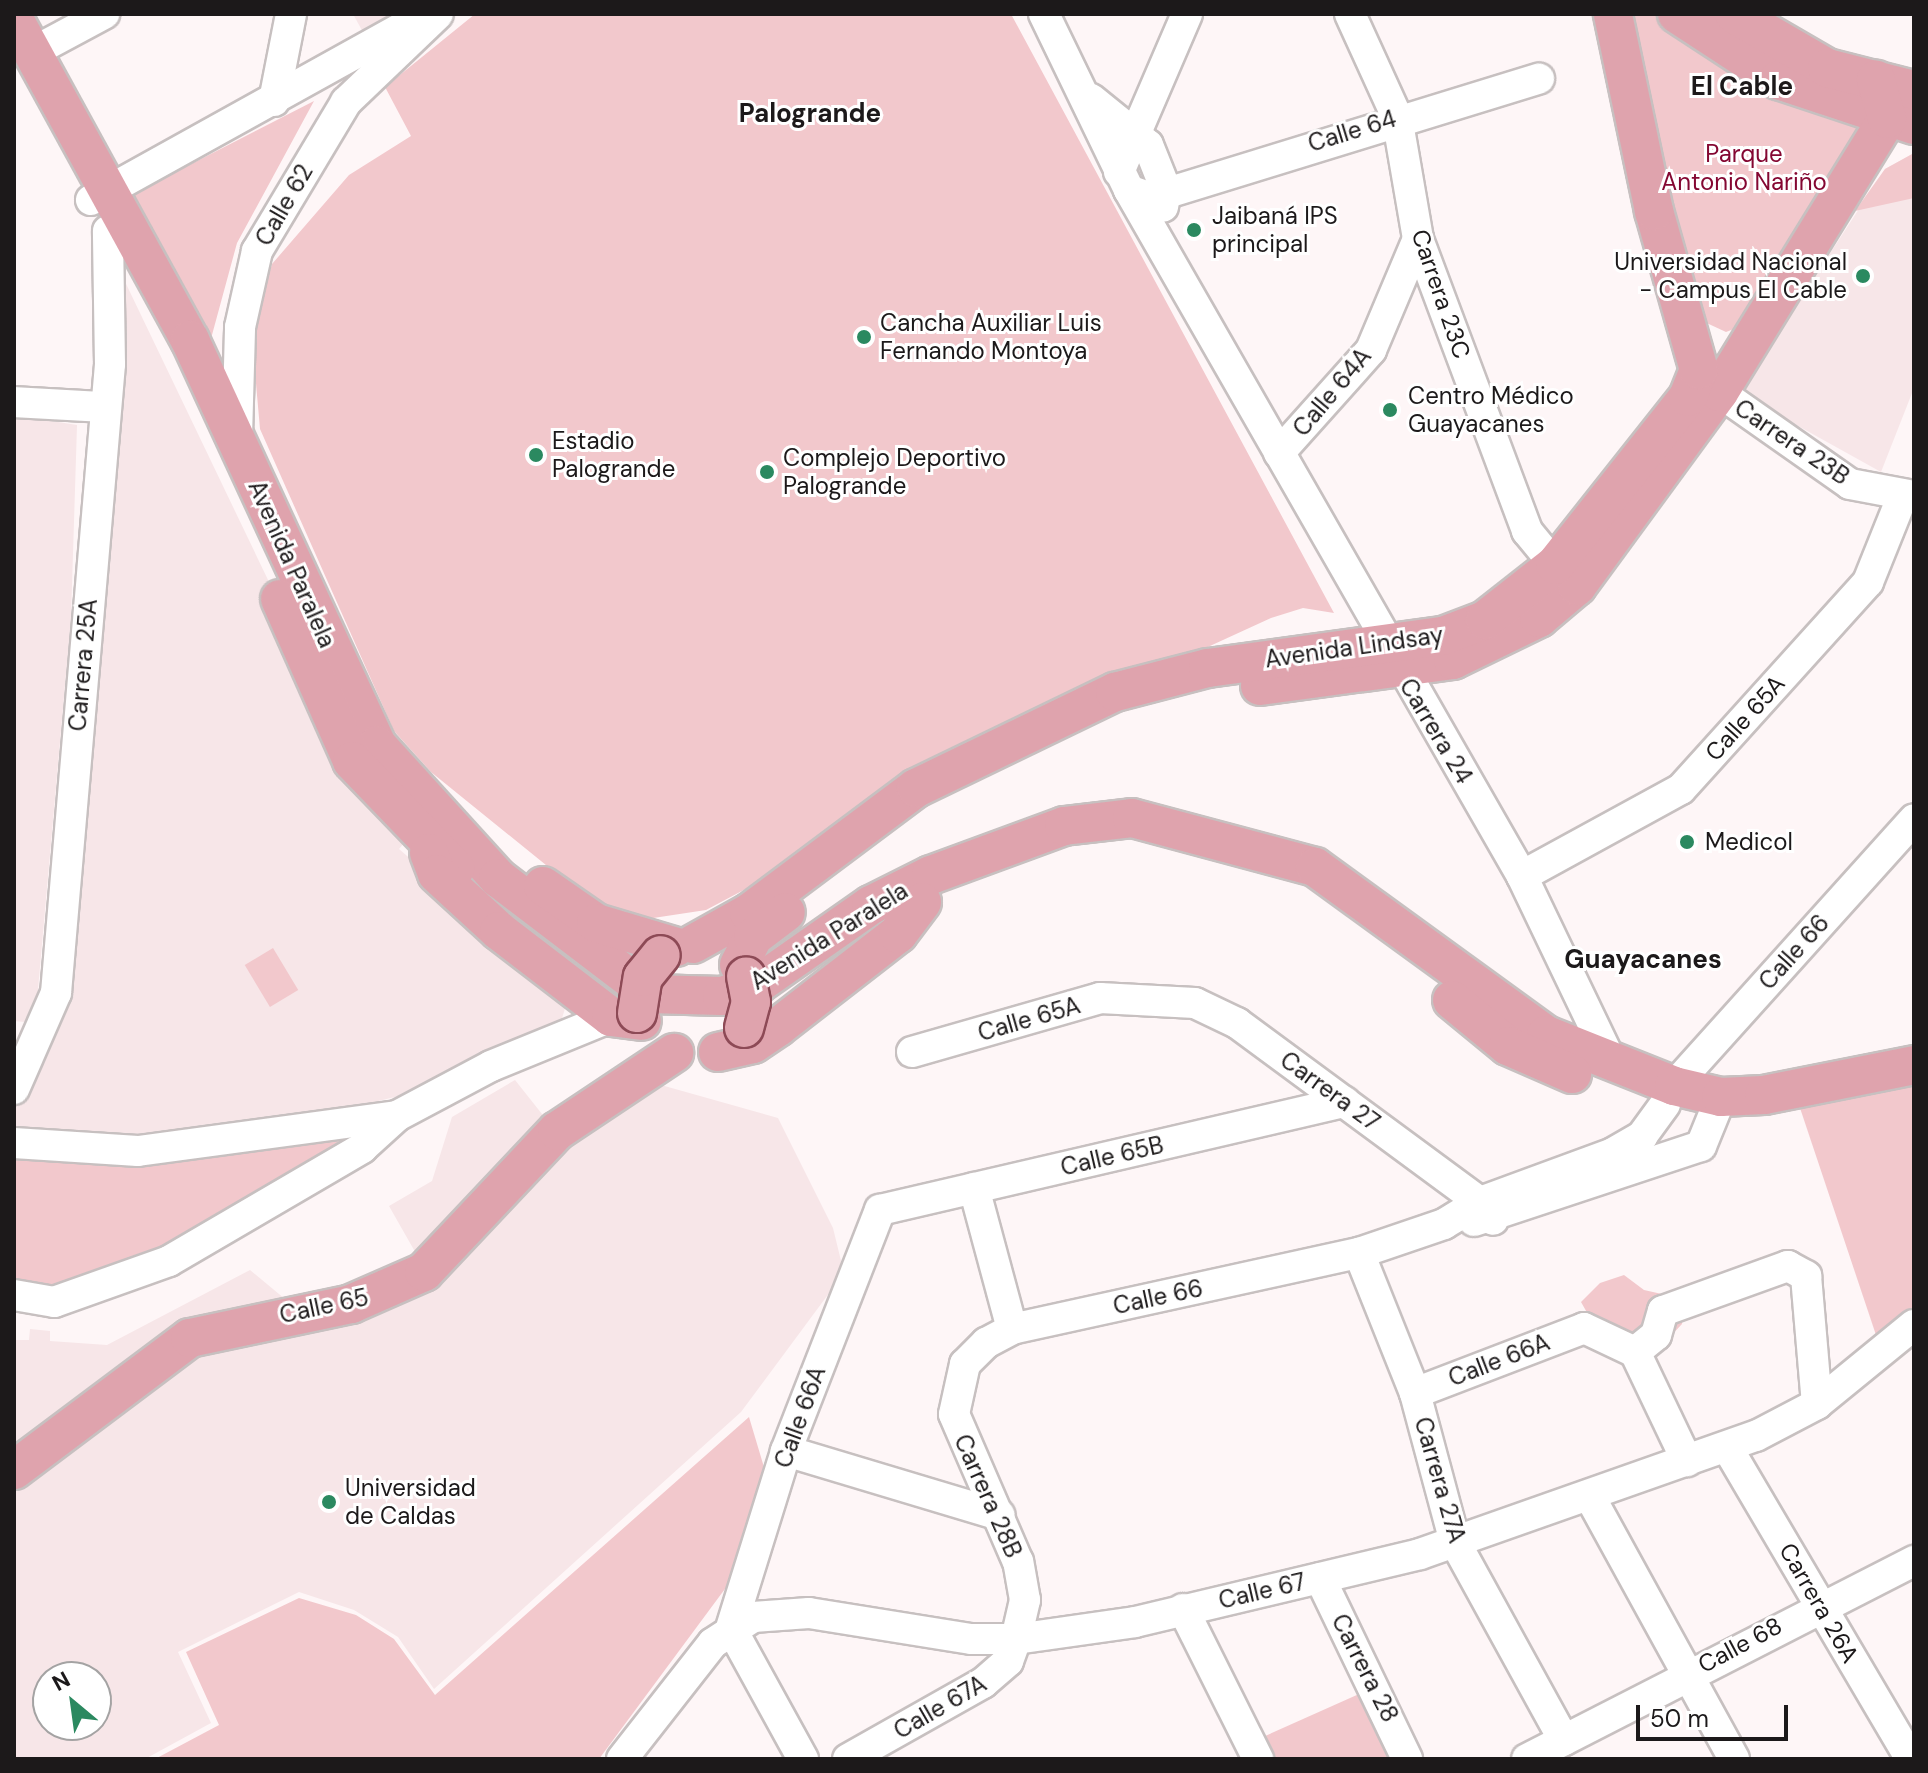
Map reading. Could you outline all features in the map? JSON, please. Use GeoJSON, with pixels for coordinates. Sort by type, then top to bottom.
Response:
{"type":"FeatureCollection","features":[{"type":"Feature","properties":{"kind":"main road","name":"Avenida Lindsay"},"geometry":{"type":"LineString","coordinates":[[677,949],[749,913],[916,788],[1115,692],[1208,668],[1392,657],[1485,620],[1555,565],[1695,384],[1698,357],[1680,314],[1613,14]]}},
{"type":"Feature","properties":{"kind":"main road"},"geometry":{"type":"LineString","coordinates":[[1677,14],[1778,80],[1900,122]]}},
{"type":"Feature","properties":{"kind":"main road"},"geometry":{"type":"LineString","coordinates":[[1734,14],[1816,63],[1914,90]]}},
{"type":"Feature","properties":{"kind":"main road","name":"Avenida Paralela"},"geometry":{"type":"LineString","coordinates":[[14,19],[24,60],[103,207],[238,443],[362,719],[432,832],[588,978],[647,1013],[681,1019],[766,1002],[922,902],[1043,855],[1094,844],[1177,848],[1339,908],[1508,1046],[1719,1107],[1914,1088]]}},
{"type":"Feature","properties":{"kind":"main road"},"geometry":{"type":"LineString","coordinates":[[1876,80],[1900,122]]}},
{"type":"Feature","properties":{"kind":"main road","name":"Avenida Lindsay"},"geometry":{"type":"LineString","coordinates":[[742,970],[753,937],[846,866],[962,785],[1177,697],[1392,657],[1497,643],[1577,586],[1719,392],[1758,321],[1900,122]]}},
{"type":"Feature","properties":{"kind":"main road","name":"Avenida Paralela"},"geometry":{"type":"LineString","coordinates":[[103,207],[170,351],[339,736],[377,794],[432,832],[599,962],[650,994],[681,1000],[758,984],[871,905],[994,847],[1077,824],[1132,818],[1178,826],[1315,867],[1505,1010],[1670,1095]]}},
{"type":"Feature","properties":{"kind":"main road"},"geometry":{"type":"LineString","coordinates":[[1680,314],[1713,340],[1758,321]]}},
{"type":"Feature","properties":{"kind":"main road"},"geometry":{"type":"LineString","coordinates":[[731,1040],[751,1002],[742,970],[714,947],[677,949],[596,923],[489,839],[432,832],[437,874],[467,906],[574,990],[643,1028],[753,1044],[898,934],[922,902]]}},
{"type":"Feature","properties":{"kind":"main road"},"geometry":{"type":"LineString","coordinates":[[643,1028],[643,977],[677,949]]}},
{"type":"Feature","properties":{"kind":"main road","name":"Calle 65"},"geometry":{"type":"LineString","coordinates":[[14,1470],[190,1338],[351,1304],[424,1272],[529,1157],[604,1097],[643,1028]]}},
{"type":"Feature","properties":{"kind":"main road","name":"Avenida Paralela"},"geometry":{"type":"LineString","coordinates":[[1719,1107],[1914,1065]]}},
{"type":"Feature","properties":{"kind":"street"},"geometry":{"type":"LineString","coordinates":[[24,60],[104,14]]}},
{"type":"Feature","properties":{"kind":"street"},"geometry":{"type":"LineString","coordinates":[[274,101],[291,14]]}},
{"type":"Feature","properties":{"kind":"street"},"geometry":{"type":"LineString","coordinates":[[103,207],[339,62],[426,14]]}},
{"type":"Feature","properties":{"kind":"street","name":"Calle 62"},"geometry":{"type":"LineString","coordinates":[[238,443],[240,327],[257,251],[346,102],[438,14]]}},
{"type":"Feature","properties":{"kind":"street","name":"Carrera 24"},"geometry":{"type":"LineString","coordinates":[[1044,14],[1091,99],[1124,181],[1392,657],[1522,876],[1611,1062]]}},
{"type":"Feature","properties":{"kind":"street"},"geometry":{"type":"LineString","coordinates":[[1124,181],[1137,132],[1187,14]]}},
{"type":"Feature","properties":{"kind":"street","name":"Carrera 23C"},"geometry":{"type":"LineString","coordinates":[[1350,14],[1397,117],[1418,239],[1527,531],[1555,565]]}},
{"type":"Feature","properties":{"kind":"street"},"geometry":{"type":"LineString","coordinates":[[339,62],[362,70],[346,102]]}},
{"type":"Feature","properties":{"kind":"street","name":"Calle 64"},"geometry":{"type":"LineString","coordinates":[[1124,181],[1151,198],[1166,190],[1397,117],[1539,79]]}},
{"type":"Feature","properties":{"kind":"street","name":"Carrera 24"},"geometry":{"type":"LineString","coordinates":[[1091,99],[1137,132],[1154,154],[1166,190]]}},
{"type":"Feature","properties":{"kind":"street"},"geometry":{"type":"LineString","coordinates":[[1157,237],[1166,190]]}},
{"type":"Feature","properties":{"kind":"street","name":"Carrera 25A"},"geometry":{"type":"LineString","coordinates":[[14,1089],[56,993],[104,407],[103,207]]}},
{"type":"Feature","properties":{"kind":"street","name":"Calle 64A"},"geometry":{"type":"LineString","coordinates":[[1279,453],[1371,350],[1418,239]]}},
{"type":"Feature","properties":{"kind":"street","name":"Carrera 23B"},"geometry":{"type":"LineString","coordinates":[[1719,392],[1850,484],[1909,496]]}},
{"type":"Feature","properties":{"kind":"street"},"geometry":{"type":"LineString","coordinates":[[14,402],[104,407]]}},
{"type":"Feature","properties":{"kind":"street","name":"Calle 65A"},"geometry":{"type":"LineString","coordinates":[[1522,876],[1681,789],[1868,582],[1909,496]]}},
{"type":"Feature","properties":{"kind":"street","name":"Calle 66"},"geometry":{"type":"LineString","coordinates":[[1486,1211],[1613,1153],[1642,1136],[1670,1095],[1914,819]]}},
{"type":"Feature","properties":{"kind":"street"},"geometry":{"type":"LineString","coordinates":[[559,1038],[574,990]]}},
{"type":"Feature","properties":{"kind":"street","name":"Calle 65A"},"geometry":{"type":"LineString","coordinates":[[912,1052],[1100,998],[1148,997]]}},
{"type":"Feature","properties":{"kind":"street","name":"Carrera 27"},"geometry":{"type":"LineString","coordinates":[[1148,997],[1195,1003],[1237,1023],[1486,1211]]}},
{"type":"Feature","properties":{"kind":"street"},"geometry":{"type":"LineString","coordinates":[[14,1295],[54,1302],[169,1261],[362,1148],[397,1116],[559,1038],[643,1028]]}},
{"type":"Feature","properties":{"kind":"street","name":"Calle 65B"},"geometry":{"type":"LineString","coordinates":[[880,1210],[1345,1102]]}},
{"type":"Feature","properties":{"kind":"street","name":"Calle 66"},"geometry":{"type":"LineString","coordinates":[[1012,1329],[1359,1253],[1701,1146],[1719,1107]]}},
{"type":"Feature","properties":{"kind":"street"},"geometry":{"type":"LineString","coordinates":[[14,1143],[138,1151],[397,1116]]}},
{"type":"Feature","properties":{"kind":"street"},"geometry":{"type":"LineString","coordinates":[[974,1188],[1012,1329]]}},
{"type":"Feature","properties":{"kind":"street","name":"Calle 66A"},"geometry":{"type":"LineString","coordinates":[[731,1628],[786,1451],[880,1210]]}},
{"type":"Feature","properties":{"kind":"street","name":"Carrera 27A"},"geometry":{"type":"LineString","coordinates":[[1359,1253],[1415,1393],[1455,1542],[1564,1740]]}},
{"type":"Feature","properties":{"kind":"street"},"geometry":{"type":"LineString","coordinates":[[1687,1461],[1635,1352],[1656,1335],[1663,1311],[1799,1267],[1806,1276],[1817,1404]]}},
{"type":"Feature","properties":{"kind":"street","name":"Calle 67"},"geometry":{"type":"LineString","coordinates":[[731,1628],[753,1617],[809,1613],[971,1639],[1016,1639],[1183,1609],[1320,1578],[1455,1542],[1727,1447],[1817,1404],[1914,1325]]}},
{"type":"Feature","properties":{"kind":"street","name":"Calle 66A"},"geometry":{"type":"LineString","coordinates":[[1415,1393],[1584,1328],[1635,1352]]}},
{"type":"Feature","properties":{"kind":"street","name":"Carrera 28B"},"geometry":{"type":"LineString","coordinates":[[1012,1329],[965,1364],[954,1414],[960,1441],[1000,1515],[1025,1600],[1016,1639]]}},
{"type":"Feature","properties":{"kind":"street","name":"Carrera 26A"},"geometry":{"type":"LineString","coordinates":[[1727,1447],[1911,1759]]}},
{"type":"Feature","properties":{"kind":"street"},"geometry":{"type":"LineString","coordinates":[[786,1451],[1000,1515]]}},
{"type":"Feature","properties":{"kind":"street"},"geometry":{"type":"LineString","coordinates":[[1589,1495],[1734,1759]]}},
{"type":"Feature","properties":{"kind":"street","name":"Calle 68"},"geometry":{"type":"LineString","coordinates":[[1527,1759],[1819,1604],[1914,1561]]}},
{"type":"Feature","properties":{"kind":"street","name":"Carrera 28"},"geometry":{"type":"LineString","coordinates":[[1320,1578],[1407,1759]]}},
{"type":"Feature","properties":{"kind":"street"},"geometry":{"type":"LineString","coordinates":[[1183,1609],[1258,1759]]}},
{"type":"Feature","properties":{"kind":"street"},"geometry":{"type":"LineString","coordinates":[[622,1759],[731,1628],[803,1759]]}},
{"type":"Feature","properties":{"kind":"street","name":"Calle 67A"},"geometry":{"type":"LineString","coordinates":[[848,1759],[983,1683],[1008,1661],[1016,1639]]}},
{"type":"Feature","properties":{"kind":"shaded area"},"geometry":{"type":"Polygon","coordinates":[[[353,14],[399,14],[364,34],[353,14]]]}},
{"type":"Feature","properties":{"kind":"shaded area","name":"Universidad Nacional - Campus El Cable"},"geometry":{"type":"Polygon","coordinates":[[[1914,153],[1914,388],[1881,472],[1739,393],[1885,169],[1914,153]]]}},
{"type":"Feature","properties":{"kind":"shaded area"},"geometry":{"type":"Polygon","coordinates":[[[117,265],[293,632],[415,830],[399,849],[569,996],[557,1034],[440,1086],[296,1121],[184,1138],[14,1135],[16,1106],[42,1063],[117,265]]]}},
{"type":"Feature","properties":{"kind":"shaded area"},"geometry":{"type":"Polygon","coordinates":[[[14,415],[77,425],[71,618],[35,1023],[14,1021],[14,415]]]}},
{"type":"Feature","properties":{"kind":"shaded area","name":"Universidad de Caldas"},"geometry":{"type":"Polygon","coordinates":[[[515,1080],[565,1143],[661,1085],[778,1118],[833,1228],[844,1273],[741,1412],[434,1689],[398,1637],[354,1610],[299,1592],[178,1652],[211,1723],[145,1759],[14,1759],[14,1340],[29,1340],[30,1329],[50,1331],[50,1341],[107,1345],[250,1270],[291,1304],[320,1303],[418,1257],[389,1206],[432,1181],[452,1117],[515,1080]]]}},
{"type":"Feature","properties":{"kind":"green space","name":"Complejo Deportivo Palogrande"},"geometry":{"type":"Polygon","coordinates":[[[475,14],[1011,14],[1334,613],[1303,608],[1271,618],[1175,662],[706,910],[640,920],[578,891],[431,772],[394,731],[260,429],[251,327],[272,264],[349,175],[411,136],[385,87],[475,14]]]}},
{"type":"Feature","properties":{"kind":"green space","name":"Parque Antonio Nariño"},"geometry":{"type":"Polygon","coordinates":[[[1628,14],[1660,14],[1871,123],[1739,327],[1726,332],[1698,319],[1628,14]]]}},
{"type":"Feature","properties":{"kind":"green space"},"geometry":{"type":"Polygon","coordinates":[[[314,101],[237,243],[209,346],[125,198],[314,101]]]}},
{"type":"Feature","properties":{"kind":"green space"},"geometry":{"type":"Polygon","coordinates":[[[1914,153],[1914,198],[1855,211],[1885,169],[1914,153]]]}},
{"type":"Feature","properties":{"kind":"green space"},"geometry":{"type":"Polygon","coordinates":[[[273,948],[298,990],[270,1007],[245,965],[273,948]]]}},
{"type":"Feature","properties":{"kind":"green space"},"geometry":{"type":"Polygon","coordinates":[[[1914,1086],[1914,1318],[1879,1344],[1799,1105],[1914,1086]]]}},
{"type":"Feature","properties":{"kind":"green space"},"geometry":{"type":"Polygon","coordinates":[[[348,1136],[155,1255],[56,1287],[14,1282],[14,1157],[348,1136]]]}},
{"type":"Feature","properties":{"kind":"green space"},"geometry":{"type":"Polygon","coordinates":[[[1624,1275],[1644,1290],[1684,1299],[1682,1324],[1649,1359],[1598,1332],[1581,1302],[1600,1283],[1624,1275]]]}},
{"type":"Feature","properties":{"kind":"green space"},"geometry":{"type":"Polygon","coordinates":[[[749,1417],[766,1474],[736,1574],[599,1759],[155,1759],[219,1725],[186,1652],[299,1598],[356,1615],[394,1639],[435,1695],[749,1417]]]}},
{"type":"Feature","properties":{"kind":"green space"},"geometry":{"type":"Polygon","coordinates":[[[1368,1690],[1396,1759],[1254,1759],[1245,1745],[1368,1690]]]}},
{"type":"Feature","properties":{"kind":"place","name":"Jaibaná IPS principal"},"geometry":{"type":"Point","coordinates":[1194,230]}},
{"type":"Feature","properties":{"kind":"place","name":"Universidad Nacional - Campus El Cable"},"geometry":{"type":"Point","coordinates":[1863,276]}},
{"type":"Feature","properties":{"kind":"place","name":"Cancha Auxiliar Luis Fernando Montoya"},"geometry":{"type":"Point","coordinates":[864,337]}},
{"type":"Feature","properties":{"kind":"place","name":"Centro Médico Guayacanes"},"geometry":{"type":"Point","coordinates":[1390,410]}},
{"type":"Feature","properties":{"kind":"place","name":"Estadio Palogrande"},"geometry":{"type":"Point","coordinates":[536,455]}},
{"type":"Feature","properties":{"kind":"place","name":"Complejo Deportivo Palogrande"},"geometry":{"type":"Point","coordinates":[767,472]}},
{"type":"Feature","properties":{"kind":"place","name":"Medicol"},"geometry":{"type":"Point","coordinates":[1687,842]}},
{"type":"Feature","properties":{"kind":"place","name":"Universidad de Caldas"},"geometry":{"type":"Point","coordinates":[329,1502]}},
{"type":"Feature","properties":{"kind":"district","name":"El Cable"},"geometry":{"type":"Point","coordinates":[1742,87]}},
{"type":"Feature","properties":{"kind":"district","name":"Palogrande"},"geometry":{"type":"Point","coordinates":[810,114]}},
{"type":"Feature","properties":{"kind":"district","name":"Guayacanes"},"geometry":{"type":"Point","coordinates":[1643,960]}}]}
